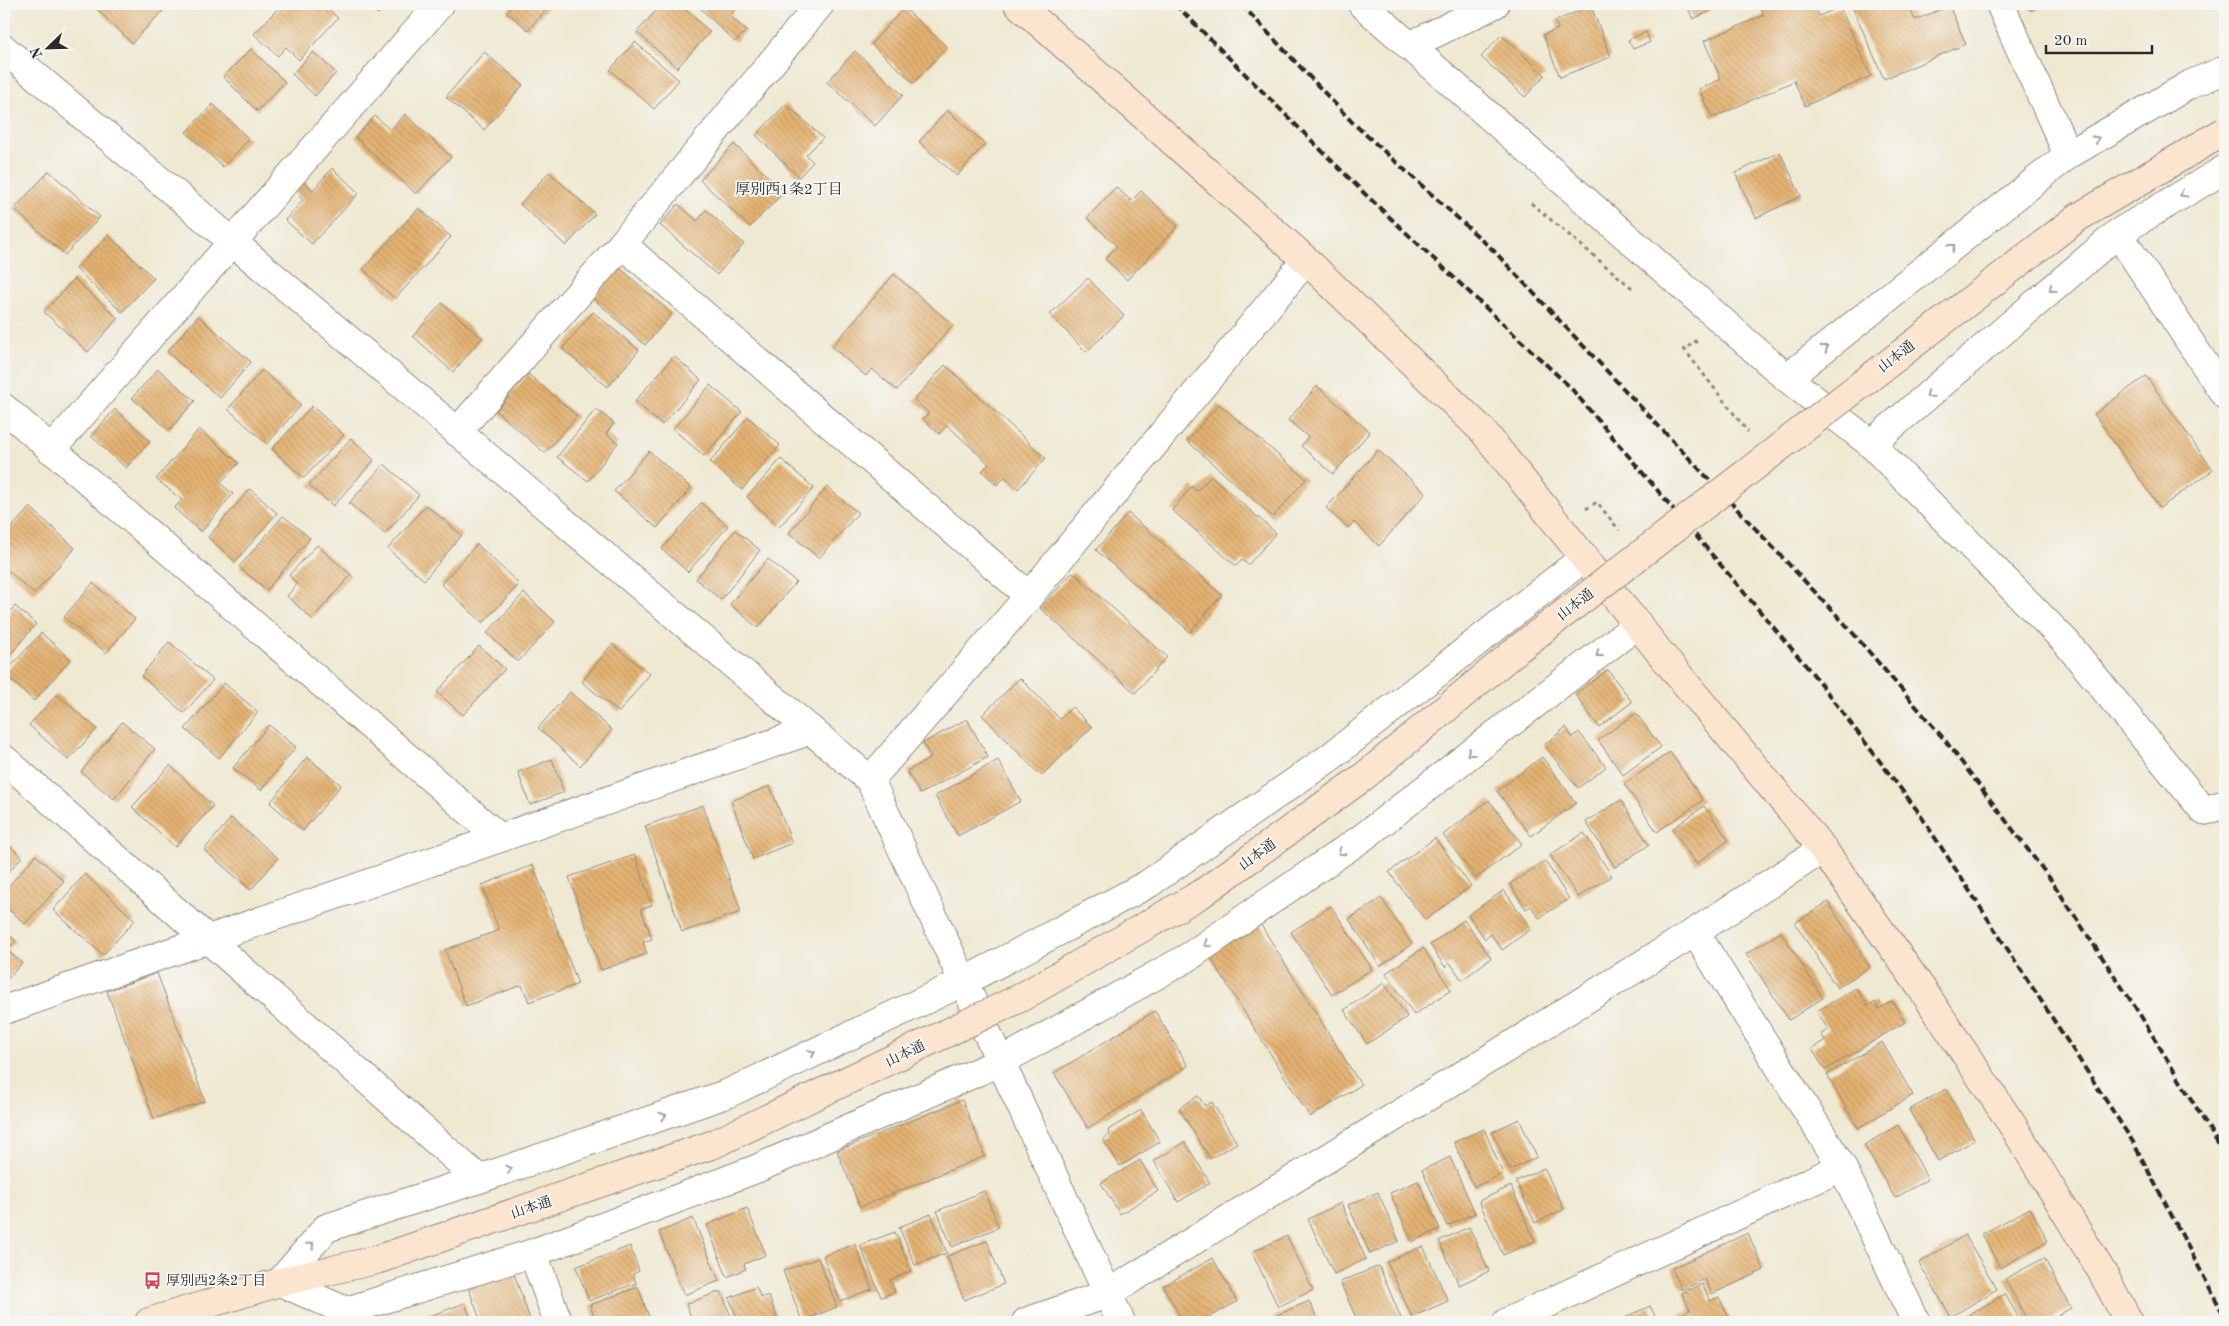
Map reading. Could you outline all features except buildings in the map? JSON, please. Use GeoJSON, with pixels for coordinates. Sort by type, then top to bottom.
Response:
{"type":"FeatureCollection","features":[{"type":"Feature","properties":{"kind":"street"},"geometry":{"type":"LineString","coordinates":[[52,450],[440,4]]}},
{"type":"Feature","properties":{"kind":"street"},"geometry":{"type":"LineString","coordinates":[[457,432],[622,244],[820,4]]}},
{"type":"Feature","properties":{"kind":"street"},"geometry":{"type":"LineString","coordinates":[[1018,4],[1306,260],[1483,431],[1638,624],[1823,849],[1922,989],[2015,1130],[2102,1272],[2128,1322]]}},
{"type":"Feature","properties":{"kind":"street"},"geometry":{"type":"LineString","coordinates":[[1362,4],[1787,378],[1870,444],[2066,642],[2204,811],[2225,804]]}},
{"type":"Feature","properties":{"kind":"street"},"geometry":{"type":"LineString","coordinates":[[1409,46],[1496,4]]}},
{"type":"Feature","properties":{"kind":"street"},"geometry":{"type":"LineString","coordinates":[[2000,4],[2068,155]]}},
{"type":"Feature","properties":{"kind":"street"},"geometry":{"type":"LineString","coordinates":[[4,49],[870,780],[1121,1322]]}},
{"type":"Feature","properties":{"kind":"street"},"geometry":{"type":"LineString","coordinates":[[1787,378],[2068,155],[2191,84],[2225,70]]}},
{"type":"Feature","properties":{"kind":"street","name":"山本通"},"geometry":{"type":"LineString","coordinates":[[149,1322],[280,1282],[376,1260],[714,1144],[1020,998],[1201,894],[1362,778],[1518,648],[2077,218],[2225,131]]}},
{"type":"Feature","properties":{"kind":"street"},"geometry":{"type":"LineString","coordinates":[[1870,444],[2118,233],[2225,169]]}},
{"type":"Feature","properties":{"kind":"street"},"geometry":{"type":"LineString","coordinates":[[2118,233],[2225,395]]}},
{"type":"Feature","properties":{"kind":"street"},"geometry":{"type":"LineString","coordinates":[[622,244],[1029,596]]}},
{"type":"Feature","properties":{"kind":"street"},"geometry":{"type":"LineString","coordinates":[[870,780],[1029,596],[1306,260]]}},
{"type":"Feature","properties":{"kind":"street"},"geometry":{"type":"LineString","coordinates":[[4,408],[500,838]]}},
{"type":"Feature","properties":{"kind":"street"},"geometry":{"type":"LineString","coordinates":[[1585,557],[1329,758],[1148,884],[963,982],[729,1093],[479,1180],[326,1228],[280,1282],[346,1311],[533,1252],[756,1169],[1000,1062],[1187,958],[1362,838],[1638,624]]}},
{"type":"Feature","properties":{"kind":"street"},"geometry":{"type":"LineString","coordinates":[[4,1010],[810,730]]}},
{"type":"Feature","properties":{"kind":"street"},"geometry":{"type":"LineString","coordinates":[[4,759],[479,1180]]}},
{"type":"Feature","properties":{"kind":"street"},"geometry":{"type":"LineString","coordinates":[[1026,1322],[1107,1294],[1695,932],[1823,849]]}},
{"type":"Feature","properties":{"kind":"street"},"geometry":{"type":"LineString","coordinates":[[1695,932],[1842,1167],[1916,1322]]}},
{"type":"Feature","properties":{"kind":"street"},"geometry":{"type":"LineString","coordinates":[[1507,1322],[1842,1167]]}},
{"type":"Feature","properties":{"kind":"street"},"geometry":{"type":"LineString","coordinates":[[533,1252],[558,1322]]}},
{"type":"Feature","properties":{"kind":"path"},"geometry":{"type":"LineString","coordinates":[[1531,203],[1636,292]]}},
{"type":"Feature","properties":{"kind":"path"},"geometry":{"type":"LineString","coordinates":[[1688,336],[1696,342],[1684,349],[1754,439]]}},
{"type":"Feature","properties":{"kind":"path"},"geometry":{"type":"LineString","coordinates":[[1584,510],[1597,502],[1624,537]]}},
{"type":"Feature","properties":{"kind":"railway"},"geometry":{"type":"LineString","coordinates":[[1175,4],[1365,194],[1570,387],[1813,674],[1917,810],[2133,1142],[2225,1317]]}},
{"type":"Feature","properties":{"kind":"railway"},"geometry":{"type":"LineString","coordinates":[[1241,4],[1353,123],[1494,251],[1846,625],[1944,739],[2051,880],[2139,1013],[2225,1155]]}},
{"type":"Feature","properties":{"kind":"place","name":"厚別西2条2丁目"},"geometry":{"type":"Point","coordinates":[152,1280]}},
{"type":"Feature","properties":{"kind":"district","name":"厚別西1条2丁目"},"geometry":{"type":"Point","coordinates":[789,189]}}]}
